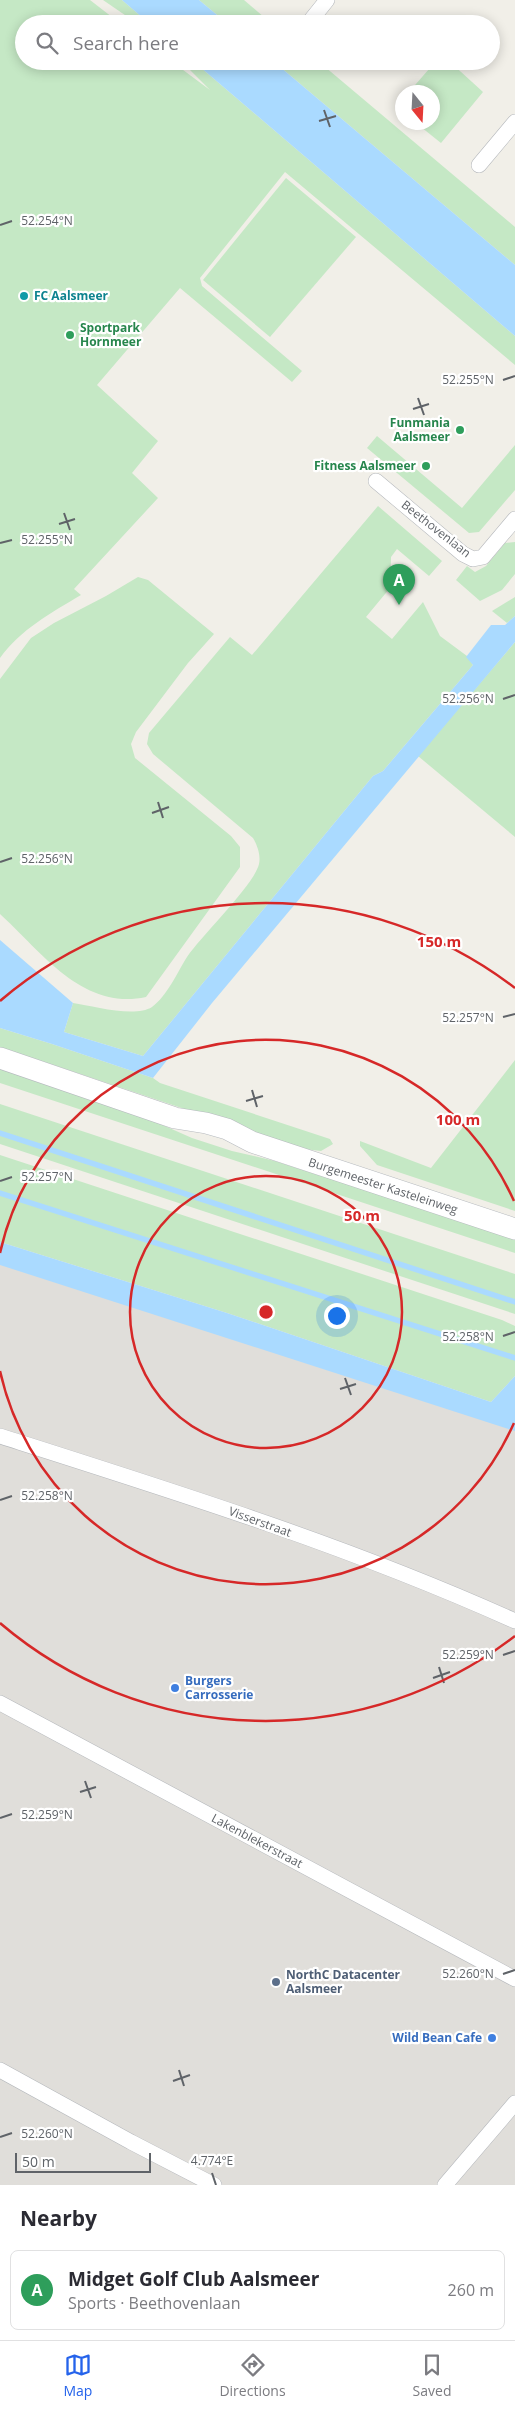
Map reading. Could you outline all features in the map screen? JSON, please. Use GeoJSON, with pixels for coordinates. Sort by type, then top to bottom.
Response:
{"type":"FeatureCollection","features":[{"type":"Feature","properties":{"kind":"main road","name":"Burgemeester Kasteleinweg"},"geometry":{"type":"LineString","coordinates":[[0,1058],[175,1118],[206,1122],[228,1129],[252,1142],[515,1229]]}},
{"type":"Feature","properties":{"kind":"street"},"geometry":{"type":"LineString","coordinates":[[315,15],[327,0]]}},
{"type":"Feature","properties":{"kind":"street"},"geometry":{"type":"LineString","coordinates":[[479,165],[515,122]]}},
{"type":"Feature","properties":{"kind":"street","name":"Beethovenlaan"},"geometry":{"type":"LineString","coordinates":[[376,481],[463,554],[473,559],[483,557],[515,519]]}},
{"type":"Feature","properties":{"kind":"street","name":"Visserstraat"},"geometry":{"type":"LineString","coordinates":[[0,1436],[168,1490],[434,1585],[515,1621]]}},
{"type":"Feature","properties":{"kind":"street","name":"Lakenblekerstraat"},"geometry":{"type":"LineString","coordinates":[[0,1703],[515,1979]]}},
{"type":"Feature","properties":{"kind":"street"},"geometry":{"type":"LineString","coordinates":[[0,2070],[130,2142],[214,2185]]}},
{"type":"Feature","properties":{"kind":"street"},"geometry":{"type":"LineString","coordinates":[[445,2185],[515,2103]]}},
{"type":"Feature","properties":{"kind":"shaded area"},"geometry":{"type":"Polygon","coordinates":[[[0,1257],[515,1425],[515,2185],[0,2185],[0,1257]]]}},
{"type":"Feature","properties":{"kind":"green space","name":"Sportpark Hornmeer"},"geometry":{"type":"Polygon","coordinates":[[[0,0],[90,0],[109,15],[15,15],[15,70],[183,70],[210,90],[190,70],[204,70],[515,336],[515,365],[285,172],[200,278],[202,286],[302,371],[292,382],[180,288],[97,385],[158,441],[132,473],[158,498],[74,589],[81,595],[27,630],[17,638],[0,658],[0,0]]]}},
{"type":"Feature","properties":{"kind":"green space"},"geometry":{"type":"Polygon","coordinates":[[[103,0],[122,0],[140,15],[125,15],[103,0]]]}},
{"type":"Feature","properties":{"kind":"green space"},"geometry":{"type":"Polygon","coordinates":[[[199,0],[244,0],[262,15],[217,15],[199,0]]]}},
{"type":"Feature","properties":{"kind":"green space"},"geometry":{"type":"Polygon","coordinates":[[[284,70],[329,70],[395,126],[395,130],[400,130],[515,227],[515,265],[284,70]]]}},
{"type":"Feature","properties":{"kind":"green space"},"geometry":{"type":"Polygon","coordinates":[[[428,70],[459,70],[483,92],[441,143],[425,130],[440,130],[440,85],[415,85],[428,70]]]}},
{"type":"Feature","properties":{"kind":"green space"},"geometry":{"type":"Polygon","coordinates":[[[286,178],[356,237],[270,337],[203,280],[286,178]]]}},
{"type":"Feature","properties":{"kind":"green space"},"geometry":{"type":"Polygon","coordinates":[[[377,436],[462,508],[515,445],[515,490],[479,532],[469,533],[367,448],[377,436]]]}},
{"type":"Feature","properties":{"kind":"green space"},"geometry":{"type":"Polygon","coordinates":[[[378,506],[442,561],[429,576],[397,549],[391,557],[390,588],[366,617],[392,639],[423,602],[440,636],[467,656],[473,665],[383,771],[373,776],[143,1056],[64,1032],[73,1003],[125,1011],[145,1010],[152,1007],[167,991],[187,957],[238,897],[255,873],[259,864],[259,857],[253,838],[153,754],[147,744],[149,733],[230,637],[252,655],[378,506]]]}},
{"type":"Feature","properties":{"kind":"green space"},"geometry":{"type":"Polygon","coordinates":[[[515,542],[515,574],[502,590],[480,601],[456,580],[467,566],[475,572],[486,566],[505,543],[515,542]]]}},
{"type":"Feature","properties":{"kind":"green space"},"geometry":{"type":"Polygon","coordinates":[[[138,577],[148,580],[214,634],[188,663],[136,732],[131,744],[135,758],[231,836],[240,847],[240,867],[146,997],[123,999],[102,995],[82,987],[64,975],[0,914],[0,679],[31,638],[54,623],[138,577]]]}},
{"type":"Feature","properties":{"kind":"green space"},"geometry":{"type":"Polygon","coordinates":[[[515,597],[515,616],[507,623],[492,611],[515,597]]]}},
{"type":"Feature","properties":{"kind":"green space"},"geometry":{"type":"Polygon","coordinates":[[[515,642],[515,837],[418,756],[515,642]]]}},
{"type":"Feature","properties":{"kind":"green space"},"geometry":{"type":"Polygon","coordinates":[[[0,1028],[330,1139],[333,1144],[321,1151],[304,1149],[0,1047],[0,1028]]]}},
{"type":"Feature","properties":{"kind":"green space"},"geometry":{"type":"Polygon","coordinates":[[[515,1060],[515,1211],[377,1165],[360,1146],[360,1141],[431,1168],[515,1060]]]}},
{"type":"Feature","properties":{"kind":"green space"},"geometry":{"type":"Polygon","coordinates":[[[0,1068],[149,1119],[192,1138],[232,1151],[275,1161],[515,1239],[515,1253],[0,1083],[0,1068]]]}},
{"type":"Feature","properties":{"kind":"green space"},"geometry":{"type":"Polygon","coordinates":[[[0,1104],[515,1274],[515,1314],[0,1144],[0,1104]]]}},
{"type":"Feature","properties":{"kind":"green space"},"geometry":{"type":"Polygon","coordinates":[[[0,1155],[502,1320],[515,1326],[515,1376],[491,1402],[227,1313],[0,1242],[0,1155]]]}},
{"type":"Feature","properties":{"kind":"water"},"geometry":{"type":"Polygon","coordinates":[[[122,0],[199,0],[217,15],[140,15],[122,0]]]}},
{"type":"Feature","properties":{"kind":"water"},"geometry":{"type":"Polygon","coordinates":[[[204,70],[284,70],[515,265],[515,336],[204,70]]]}},
{"type":"Feature","properties":{"kind":"water"},"geometry":{"type":"Polygon","coordinates":[[[515,616],[515,642],[212,1003],[153,1078],[0,1028],[0,940],[73,1003],[64,1032],[143,1056],[373,776],[383,771],[473,665],[466,657],[491,625],[505,625],[515,616]]]}},
{"type":"Feature","properties":{"kind":"water"},"geometry":{"type":"Polygon","coordinates":[[[0,1242],[227,1313],[491,1402],[515,1376],[515,1431],[0,1265],[0,1242]]]}},
{"type":"Feature","properties":{"kind":"waterway"},"geometry":{"type":"LineString","coordinates":[[0,1133],[515,1302]]}},
{"type":"Feature","properties":{"kind":"waterway"},"geometry":{"type":"LineString","coordinates":[[0,1193],[515,1358]]}},
{"type":"Feature","properties":{"kind":"place","name":"FC Aalsmeer"},"geometry":{"type":"Point","coordinates":[24,296]}},
{"type":"Feature","properties":{"kind":"place","name":"Sportpark Hornmeer"},"geometry":{"type":"Point","coordinates":[70,335]}},
{"type":"Feature","properties":{"kind":"place","name":"Funmania Aalsmeer"},"geometry":{"type":"Point","coordinates":[460,430]}},
{"type":"Feature","properties":{"kind":"place","name":"Fitness Aalsmeer"},"geometry":{"type":"Point","coordinates":[426,466]}},
{"type":"Feature","properties":{"kind":"place","name":"Midget Golf Club Aalsmeer"},"geometry":{"type":"Point","coordinates":[399,605]}},
{"type":"Feature","properties":{"kind":"place","name":"Burgers Carrosserie"},"geometry":{"type":"Point","coordinates":[175,1688]}},
{"type":"Feature","properties":{"kind":"place","name":"NorthC Datacenter Aalsmeer"},"geometry":{"type":"Point","coordinates":[276,1982]}},
{"type":"Feature","properties":{"kind":"place","name":"Wild Bean Cafe"},"geometry":{"type":"Point","coordinates":[492,2038]}}]}
